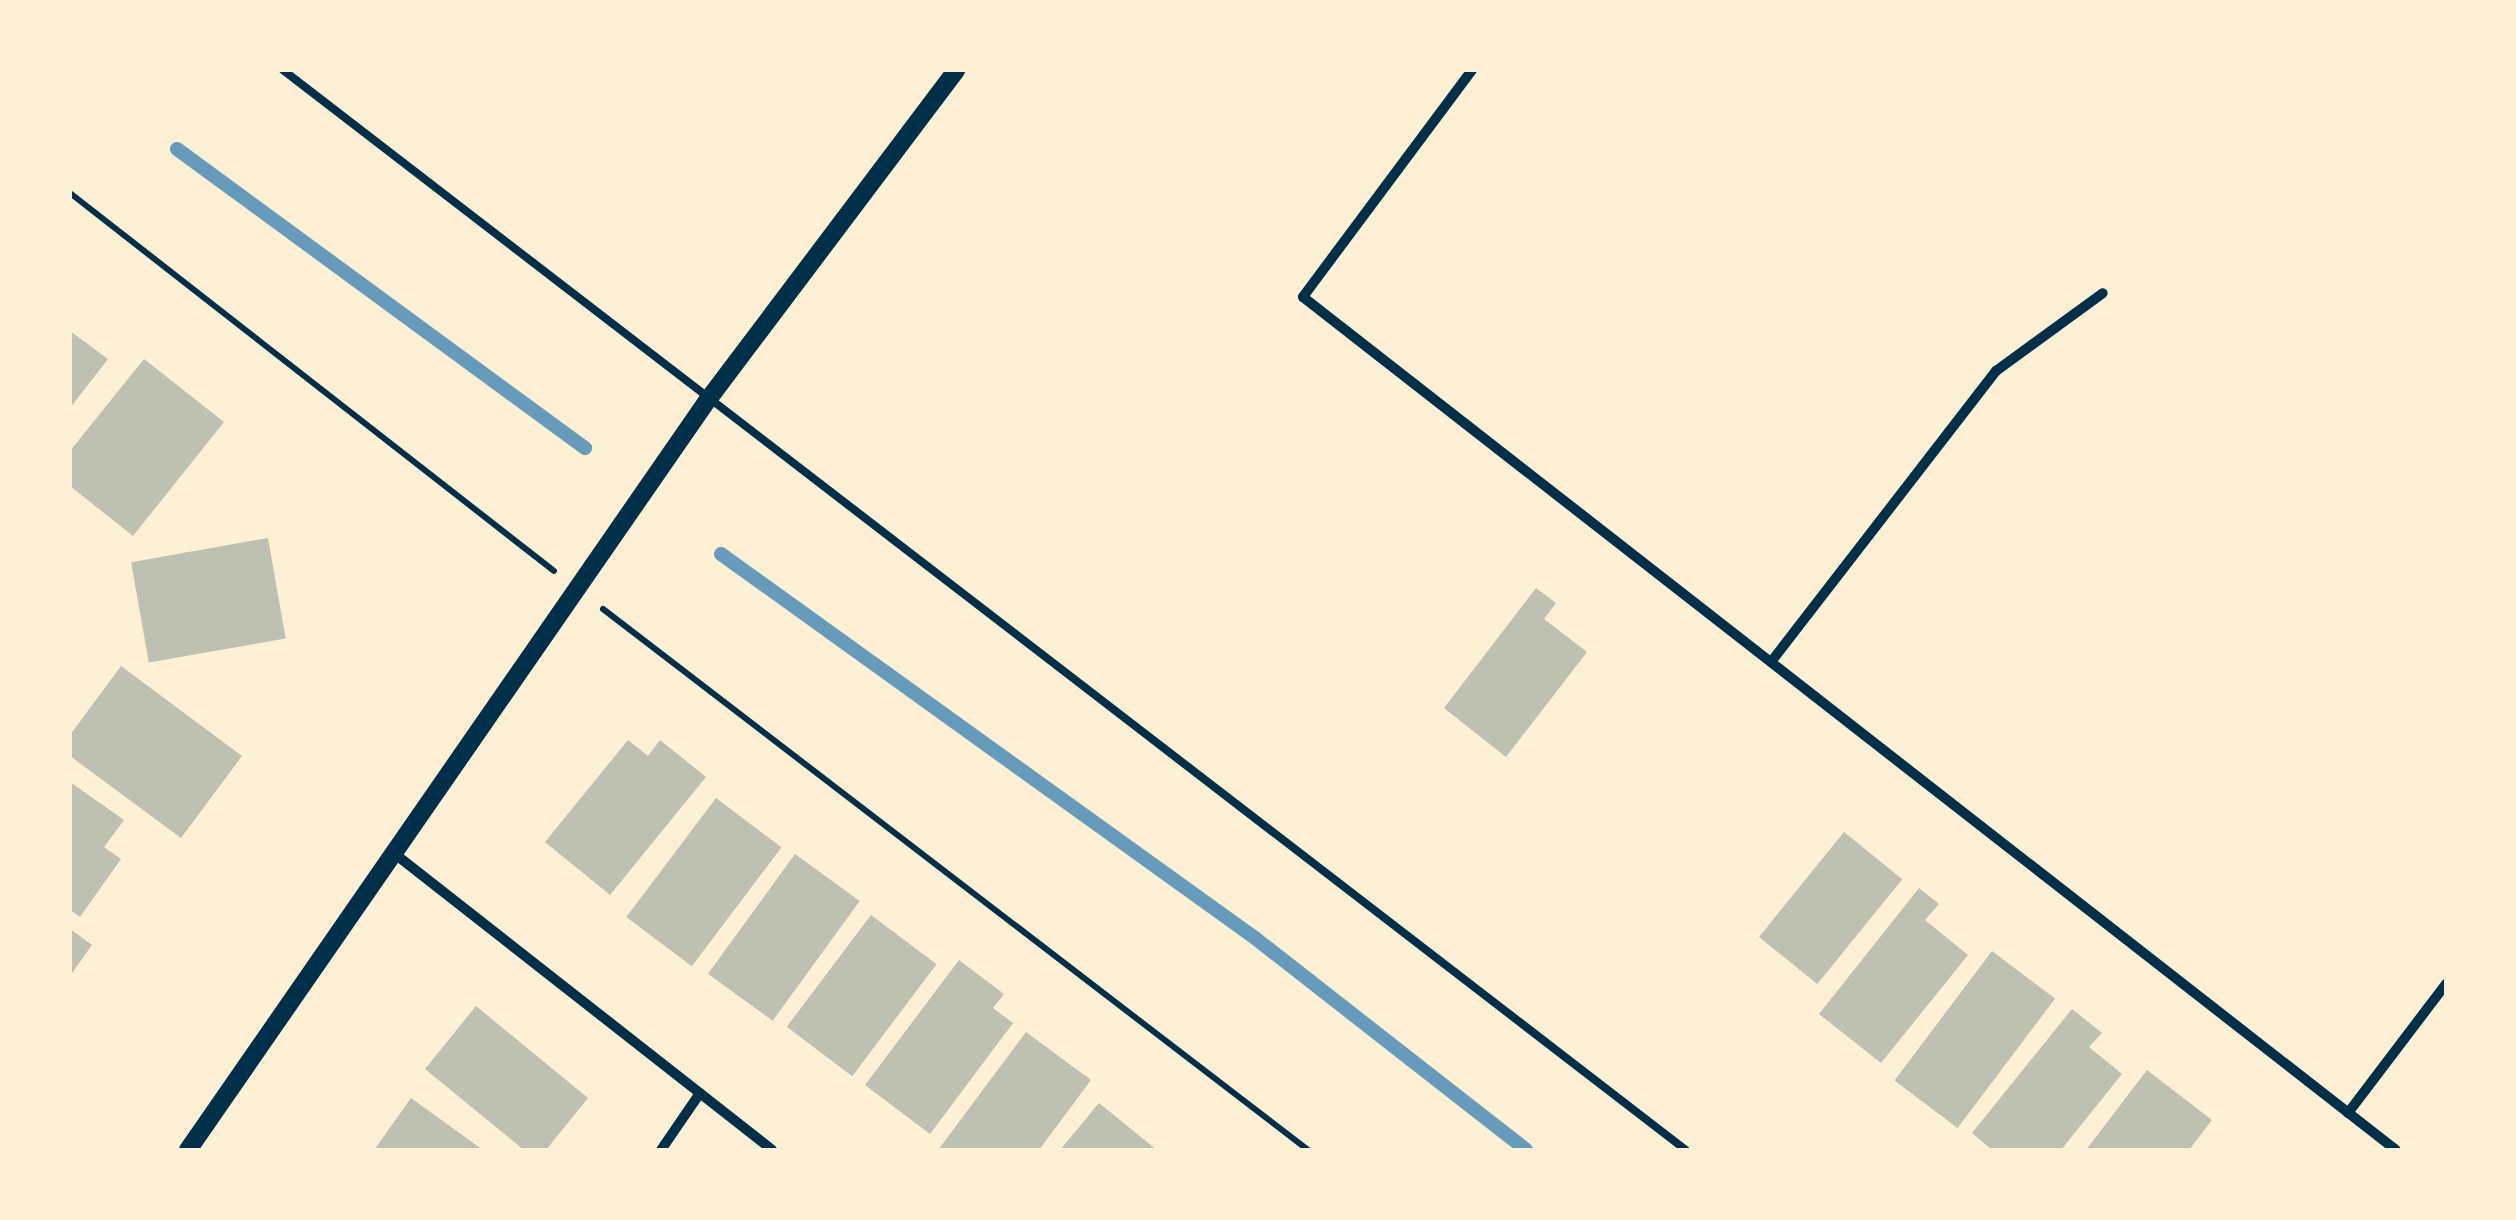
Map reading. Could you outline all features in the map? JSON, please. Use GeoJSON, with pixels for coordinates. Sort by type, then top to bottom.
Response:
{"type":"FeatureCollection","features":[{"type":"Feature","properties":{"kind":"street"},"geometry":{"type":"LineString","coordinates":[[188,1150],[582,594],[707,401],[956,70]]}},
{"type":"Feature","properties":{"kind":"street"},"geometry":{"type":"LineString","coordinates":[[1472,70],[1303,297],[2396,1150]]}},
{"type":"Feature","properties":{"kind":"street"},"geometry":{"type":"LineString","coordinates":[[1772,662],[1996,371],[2103,293]]}},
{"type":"Feature","properties":{"kind":"street"},"geometry":{"type":"LineString","coordinates":[[396,854],[772,1150]]}},
{"type":"Feature","properties":{"kind":"street"},"geometry":{"type":"LineString","coordinates":[[2348,1113],[2446,984]]}},
{"type":"Feature","properties":{"kind":"street"},"geometry":{"type":"LineString","coordinates":[[661,1150],[700,1093]]}},
{"type":"Feature","properties":{"kind":"lane"},"geometry":{"type":"LineString","coordinates":[[283,70],[707,401],[1686,1150]]}},
{"type":"Feature","properties":{"kind":"path"},"geometry":{"type":"LineString","coordinates":[[70,194],[582,594],[1308,1150]]}},
{"type":"Feature","properties":{"kind":"building"},"geometry":{"type":"Polygon","coordinates":[[[70,331],[108,359],[70,408],[70,331]]]}},
{"type":"Feature","properties":{"kind":"building"},"geometry":{"type":"Polygon","coordinates":[[[144,359],[224,422],[133,536],[70,486],[70,451],[144,359]]]}},
{"type":"Feature","properties":{"kind":"building"},"geometry":{"type":"Polygon","coordinates":[[[268,538],[286,638],[149,663],[131,562],[268,538]]]}},
{"type":"Feature","properties":{"kind":"building"},"geometry":{"type":"Polygon","coordinates":[[[1536,588],[1556,603],[1544,619],[1587,652],[1506,757],[1444,708],[1536,588]]]}},
{"type":"Feature","properties":{"kind":"building"},"geometry":{"type":"Polygon","coordinates":[[[121,666],[242,756],[181,838],[70,756],[70,735],[121,666]]]}},
{"type":"Feature","properties":{"kind":"building"},"geometry":{"type":"Polygon","coordinates":[[[628,740],[648,756],[660,740],[706,777],[610,895],[545,842],[628,740]]]}},
{"type":"Feature","properties":{"kind":"building"},"geometry":{"type":"Polygon","coordinates":[[[70,782],[124,820],[104,847],[121,859],[80,917],[70,910],[70,782]]]}},
{"type":"Feature","properties":{"kind":"building"},"geometry":{"type":"Polygon","coordinates":[[[716,798],[781,847],[692,966],[626,917],[716,798]]]}},
{"type":"Feature","properties":{"kind":"building"},"geometry":{"type":"Polygon","coordinates":[[[1844,832],[1902,879],[1817,984],[1759,937],[1844,832]]]}},
{"type":"Feature","properties":{"kind":"building"},"geometry":{"type":"Polygon","coordinates":[[[795,854],[860,901],[773,1021],[708,974],[795,854]]]}},
{"type":"Feature","properties":{"kind":"building"},"geometry":{"type":"Polygon","coordinates":[[[1919,888],[1939,904],[1925,920],[1968,955],[1881,1063],[1819,1014],[1919,888]]]}},
{"type":"Feature","properties":{"kind":"building"},"geometry":{"type":"Polygon","coordinates":[[[871,915],[936,964],[852,1076],[787,1027],[871,915]]]}},
{"type":"Feature","properties":{"kind":"building"},"geometry":{"type":"Polygon","coordinates":[[[70,929],[92,945],[70,976],[70,929]]]}},
{"type":"Feature","properties":{"kind":"building"},"geometry":{"type":"Polygon","coordinates":[[[1992,951],[2055,999],[1958,1128],[1895,1080],[1992,951]]]}},
{"type":"Feature","properties":{"kind":"building"},"geometry":{"type":"Polygon","coordinates":[[[959,960],[1004,994],[993,1008],[1013,1023],[930,1134],[865,1085],[959,960]]]}},
{"type":"Feature","properties":{"kind":"building"},"geometry":{"type":"Polygon","coordinates":[[[476,1006],[588,1098],[546,1150],[524,1150],[425,1069],[476,1006]]]}},
{"type":"Feature","properties":{"kind":"building"},"geometry":{"type":"Polygon","coordinates":[[[2072,1009],[2102,1033],[2089,1047],[2122,1074],[2061,1150],[1992,1150],[1972,1133],[2072,1009]]]}},
{"type":"Feature","properties":{"kind":"building"},"geometry":{"type":"Polygon","coordinates":[[[1026,1032],[1091,1080],[1039,1150],[938,1150],[1026,1032]]]}},
{"type":"Feature","properties":{"kind":"building"},"geometry":{"type":"Polygon","coordinates":[[[2147,1070],[2212,1120],[2189,1150],[2086,1150],[2147,1070]]]}},
{"type":"Feature","properties":{"kind":"building"},"geometry":{"type":"Polygon","coordinates":[[[411,1098],[483,1150],[374,1150],[411,1098]]]}},
{"type":"Feature","properties":{"kind":"building"},"geometry":{"type":"Polygon","coordinates":[[[1099,1103],[1157,1150],[1060,1150],[1099,1103]]]}},
{"type":"Feature","properties":{"kind":"waterway"},"geometry":{"type":"LineString","coordinates":[[177,149],[585,448]]}},
{"type":"Feature","properties":{"kind":"waterway"},"geometry":{"type":"LineString","coordinates":[[721,554],[1255,938],[1526,1150]]}}]}
